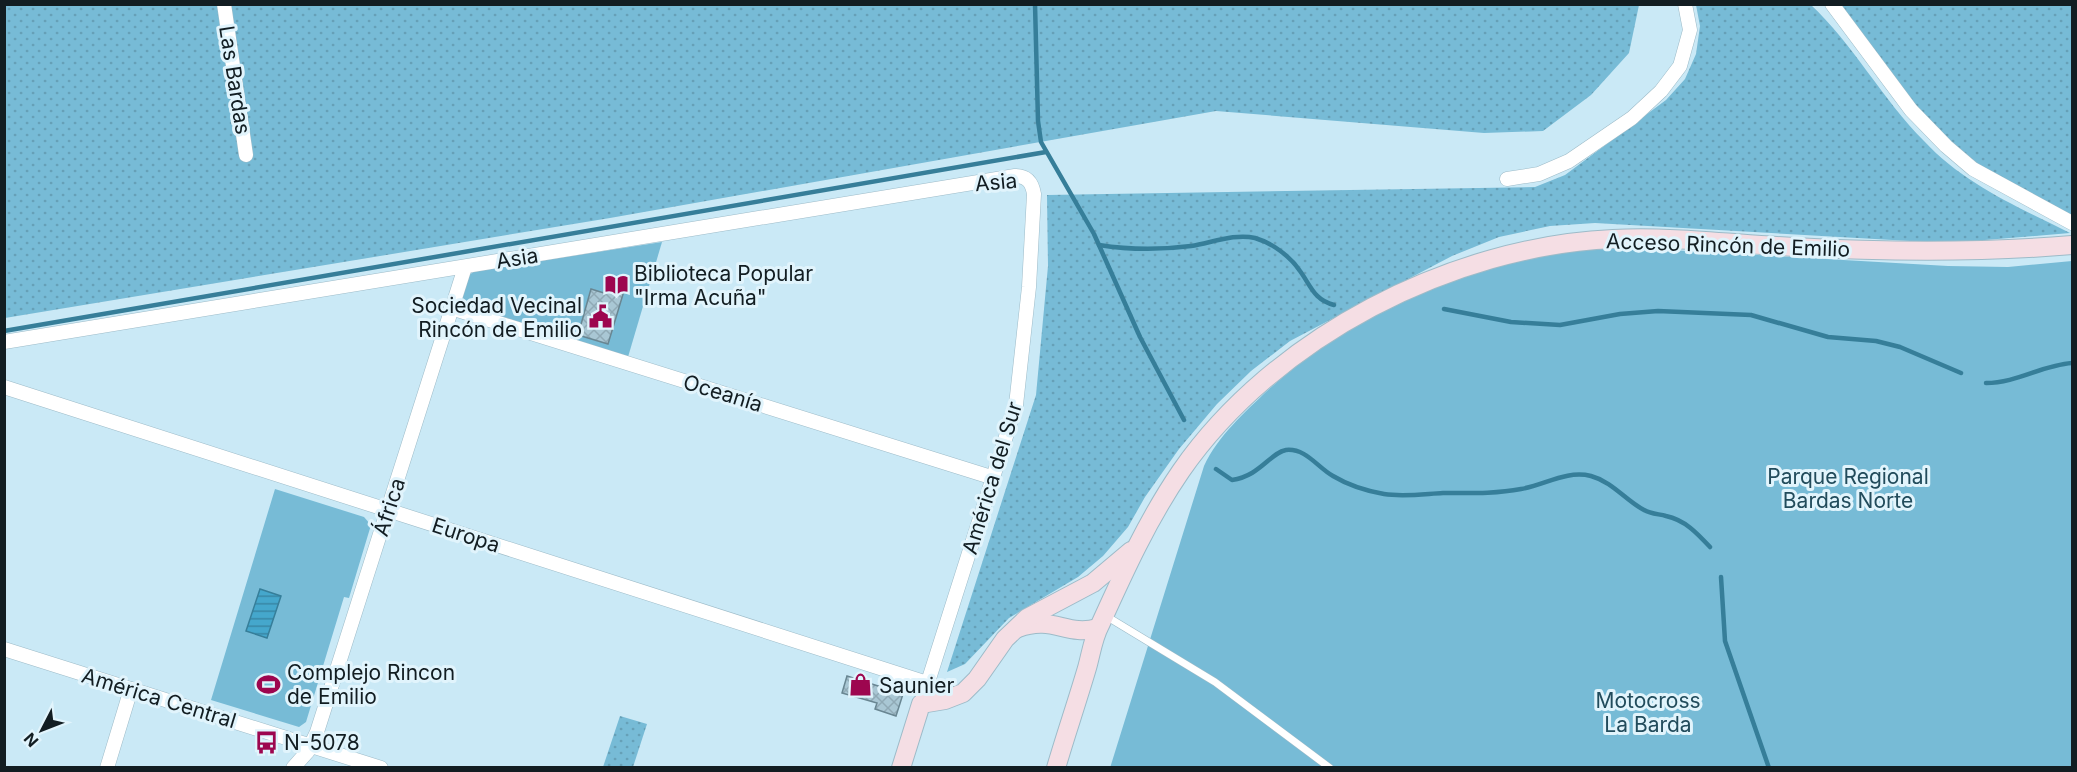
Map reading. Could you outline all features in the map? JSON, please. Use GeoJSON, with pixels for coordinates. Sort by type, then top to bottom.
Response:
{"type":"FeatureCollection","features":[{"type":"Feature","properties":{"kind":"main road","name":"Acceso Rincón de Emilio"},"geometry":{"type":"LineString","coordinates":[[1056,768],[1101,622],[1138,544],[1183,468],[1223,421],[1267,379],[1343,324],[1404,291],[1462,268],[1554,245],[1615,239],[1907,252],[2073,245]]}},
{"type":"Feature","properties":{"kind":"main road","name":"Acceso Rincón de Emilio"},"geometry":{"type":"LineString","coordinates":[[921,704],[945,700],[963,693],[1014,629],[1035,612],[1093,583],[1138,544]]}},
{"type":"Feature","properties":{"kind":"main road"},"geometry":{"type":"LineString","coordinates":[[1014,629],[1043,622],[1080,632],[1101,622]]}},
{"type":"Feature","properties":{"kind":"main road","name":"América del Sur"},"geometry":{"type":"LineString","coordinates":[[901,768],[921,704]]}},
{"type":"Feature","properties":{"kind":"street","name":"Las Bardas"},"geometry":{"type":"LineString","coordinates":[[224,4],[246,155]]}},
{"type":"Feature","properties":{"kind":"street"},"geometry":{"type":"LineString","coordinates":[[1507,179],[1539,174],[1569,160],[1632,118],[1660,92],[1680,66],[1690,30],[1685,4]]}},
{"type":"Feature","properties":{"kind":"street"},"geometry":{"type":"LineString","coordinates":[[1832,4],[1911,110],[1946,146],[1973,169],[2073,223]]}},
{"type":"Feature","properties":{"kind":"street","name":"Asia"},"geometry":{"type":"LineString","coordinates":[[4,342],[1015,176],[1029,180]]}},
{"type":"Feature","properties":{"kind":"street","name":"América del Sur"},"geometry":{"type":"LineString","coordinates":[[921,704],[1012,421],[1019,390],[1033,206],[1033,189],[1029,180]]}},
{"type":"Feature","properties":{"kind":"street","name":"África"},"geometry":{"type":"LineString","coordinates":[[312,746],[465,267]]}},
{"type":"Feature","properties":{"kind":"street","name":"Oceanía"},"geometry":{"type":"LineString","coordinates":[[452,308],[994,478]]}},
{"type":"Feature","properties":{"kind":"street","name":"Europa"},"geometry":{"type":"LineString","coordinates":[[4,387],[927,683]]}},
{"type":"Feature","properties":{"kind":"street","name":"América Central"},"geometry":{"type":"LineString","coordinates":[[4,650],[381,768]]}},
{"type":"Feature","properties":{"kind":"street"},"geometry":{"type":"LineString","coordinates":[[107,768],[131,689]]}},
{"type":"Feature","properties":{"kind":"street"},"geometry":{"type":"LineString","coordinates":[[293,768],[312,746]]}},
{"type":"Feature","properties":{"kind":"lane"},"geometry":{"type":"LineString","coordinates":[[1101,622],[1215,682],[1330,768]]}},
{"type":"Feature","properties":{"kind":"green space"},"geometry":{"type":"Polygon","coordinates":[[[1810,4],[1840,37],[1909,125],[1940,156],[1974,182],[2070,233],[1961,242],[1910,241],[1595,223],[1550,226],[1499,237],[1452,256],[1290,341],[1251,371],[1217,404],[1179,449],[1145,497],[1128,527],[1103,556],[1078,577],[1009,618],[965,664],[947,672],[1036,395],[1048,266],[1047,195],[1535,187],[1565,175],[1666,100],[1685,79],[1696,54],[1700,26],[1696,5],[1810,4]]]}},
{"type":"Feature","properties":{"kind":"green space"},"geometry":{"type":"Polygon","coordinates":[[[5,5],[1639,5],[1629,53],[1591,95],[1543,131],[1484,133],[1216,111],[610,218],[5,318],[5,5]]]}},
{"type":"Feature","properties":{"kind":"green space"},"geometry":{"type":"Polygon","coordinates":[[[1832,5],[2072,5],[2072,223],[1946,146],[1832,5]]]}},
{"type":"Feature","properties":{"kind":"green space"},"geometry":{"type":"Polygon","coordinates":[[[662,242],[628,357],[460,303],[469,275],[475,271],[662,242]]]}},
{"type":"Feature","properties":{"kind":"green space","name":"Parque Regional Bardas Norte"},"geometry":{"type":"Polygon","coordinates":[[[1635,248],[1948,266],[2008,267],[2072,261],[2072,767],[1110,768],[1204,466],[1224,435],[1250,407],[1296,366],[1326,345],[1358,325],[1424,291],[1459,277],[1531,257],[1570,251],[1635,248]]]}},
{"type":"Feature","properties":{"kind":"green space"},"geometry":{"type":"Polygon","coordinates":[[[275,489],[364,517],[371,525],[349,598],[344,597],[306,722],[299,727],[211,700],[275,489]]]}},
{"type":"Feature","properties":{"kind":"green space"},"geometry":{"type":"Polygon","coordinates":[[[620,716],[647,724],[633,767],[603,767],[620,716]]]}},
{"type":"Feature","properties":{"kind":"shaded area"},"geometry":{"type":"Polygon","coordinates":[[[260,589],[281,596],[267,638],[246,631],[260,589]]]}},
{"type":"Feature","properties":{"kind":"building","name":"Sociedad Vecinal Rincón de Emilio"},"geometry":{"type":"Polygon","coordinates":[[[609,275],[627,281],[608,344],[578,335],[591,289],[604,293],[609,275]]]}},
{"type":"Feature","properties":{"kind":"building"},"geometry":{"type":"Polygon","coordinates":[[[847,676],[903,694],[896,716],[875,709],[877,703],[842,693],[847,676]]]}},
{"type":"Feature","properties":{"kind":"waterway"},"geometry":{"type":"LineString","coordinates":[[1035,4],[1038,121],[1041,142],[1094,234],[1140,337],[1184,420]]}},
{"type":"Feature","properties":{"kind":"waterway"},"geometry":{"type":"LineString","coordinates":[[4,331],[1046,152]]}},
{"type":"Feature","properties":{"kind":"waterway"},"geometry":{"type":"LineString","coordinates":[[1099,245],[1156,249],[1191,246],[1231,238],[1255,238],[1268,243],[1286,255],[1296,265],[1317,296],[1334,305]]}},
{"type":"Feature","properties":{"kind":"waterway"},"geometry":{"type":"LineString","coordinates":[[1444,309],[1511,322],[1560,325],[1620,314],[1658,311],[1751,315],[1828,337],[1876,341],[1900,347],[1961,373]]}},
{"type":"Feature","properties":{"kind":"waterway"},"geometry":{"type":"LineString","coordinates":[[1986,383],[2008,380],[2061,364],[2072,363]]}},
{"type":"Feature","properties":{"kind":"waterway"},"geometry":{"type":"LineString","coordinates":[[1216,469],[1232,480],[1242,478],[1257,470],[1280,452],[1293,450],[1305,455],[1345,482],[1371,491],[1399,495],[1502,492],[1530,487],[1564,476],[1591,476],[1606,482],[1644,510],[1673,518],[1685,524],[1710,547]]}},
{"type":"Feature","properties":{"kind":"waterway"},"geometry":{"type":"LineString","coordinates":[[1721,577],[1725,641],[1769,768]]}},
{"type":"Feature","properties":{"kind":"place","name":"Biblioteca Popular \"Irma Acuña\""},"geometry":{"type":"Point","coordinates":[616,285]}},
{"type":"Feature","properties":{"kind":"place","name":"Sociedad Vecinal Rincón de Emilio"},"geometry":{"type":"Point","coordinates":[600,317]}},
{"type":"Feature","properties":{"kind":"place","name":"Complejo Rincon de Emilio"},"geometry":{"type":"Point","coordinates":[269,684]}},
{"type":"Feature","properties":{"kind":"place","name":"Saunier"},"geometry":{"type":"Point","coordinates":[861,685]}},
{"type":"Feature","properties":{"kind":"place","name":"N-5078"},"geometry":{"type":"Point","coordinates":[266,742]}},
{"type":"Feature","properties":{"kind":"park label","name":"Motocross La Barda"},"geometry":{"type":"Point","coordinates":[1648,712]}}]}
